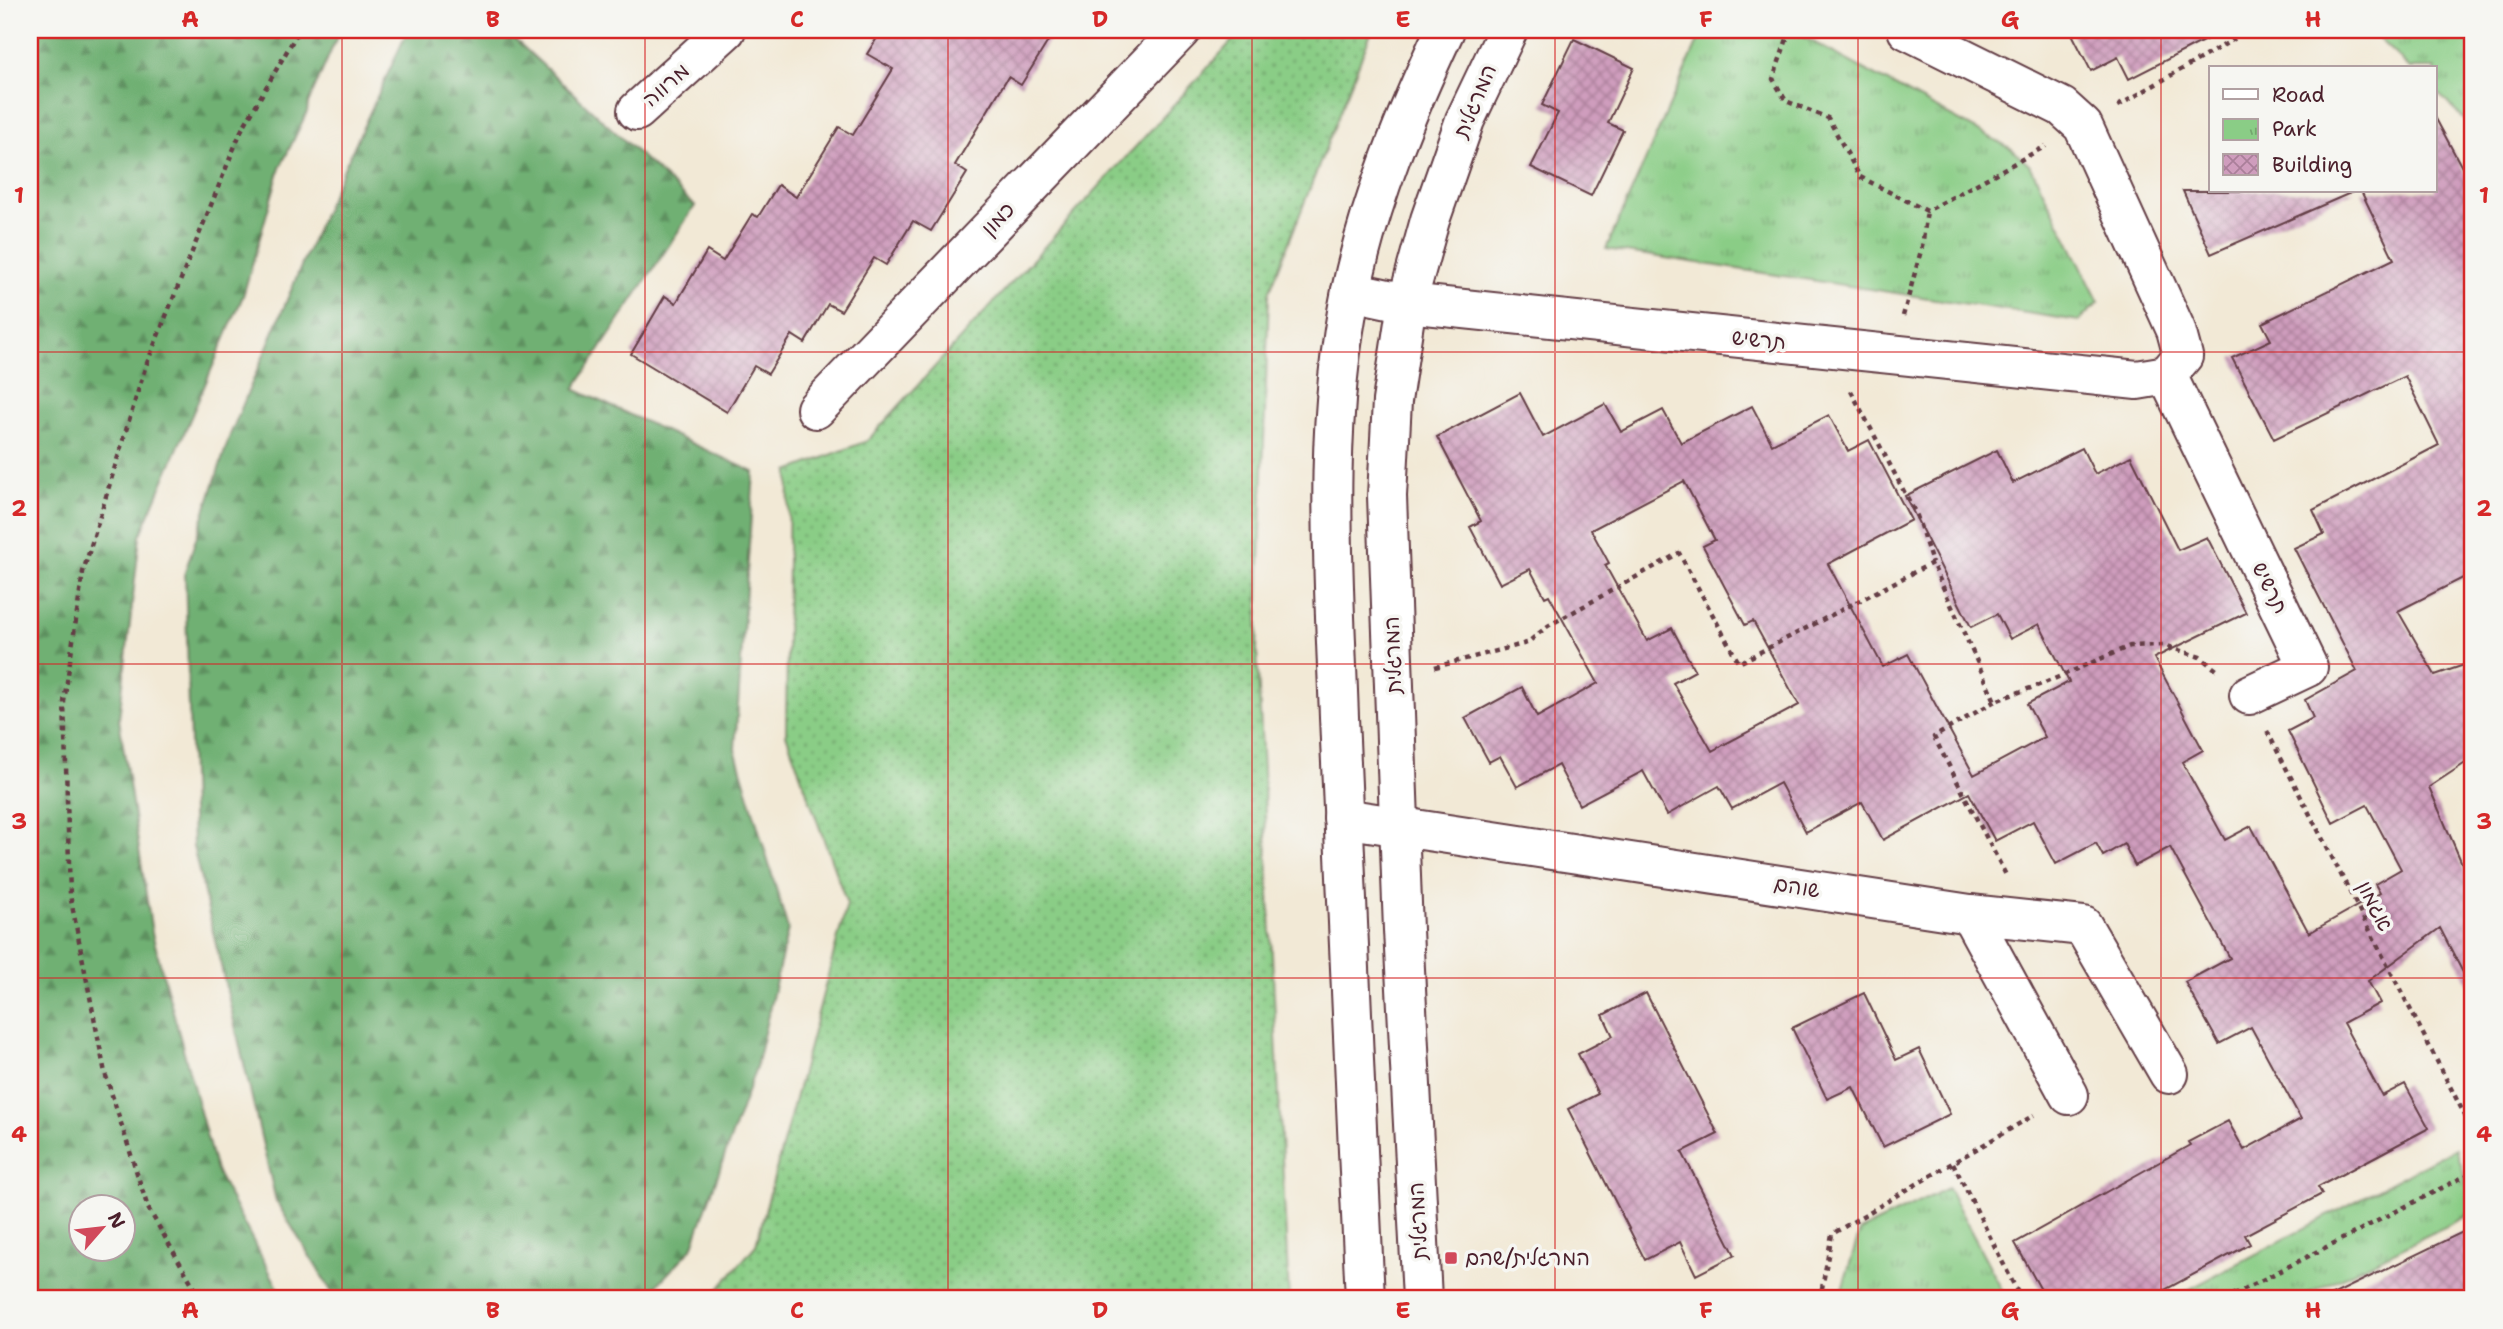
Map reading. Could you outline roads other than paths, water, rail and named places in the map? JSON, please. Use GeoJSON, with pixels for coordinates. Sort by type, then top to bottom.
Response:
{"type":"FeatureCollection","features":[{"type":"Feature","properties":{"kind":"street","name":"מרווה"},"geometry":{"type":"LineString","coordinates":[[637,111],[726,30]]}},
{"type":"Feature","properties":{"kind":"street","name":"כמון"},"geometry":{"type":"LineString","coordinates":[[816,409],[1181,30]]}},
{"type":"Feature","properties":{"kind":"street"},"geometry":{"type":"LineString","coordinates":[[1366,1299],[1331,495],[1336,394],[1352,291],[1376,203],[1413,98],[1444,30]]}},
{"type":"Feature","properties":{"kind":"street","name":"המרגלית"},"geometry":{"type":"LineString","coordinates":[[1422,1299],[1387,496],[1392,401],[1407,303],[1430,220],[1465,120],[1508,30]]}},
{"type":"Feature","properties":{"kind":"street"},"geometry":{"type":"LineString","coordinates":[[1907,30],[2062,107],[2083,126],[2176,330],[2183,356],[2167,375]]}},
{"type":"Feature","properties":{"kind":"street","name":"תרשיש"},"geometry":{"type":"LineString","coordinates":[[1352,291],[1407,303],[1893,355],[2137,380],[2167,375],[2308,667],[2249,695]]}},
{"type":"Feature","properties":{"kind":"street","name":"שוהם"},"geometry":{"type":"LineString","coordinates":[[1343,818],[1970,914],[2083,926],[2169,1074]]}},
{"type":"Feature","properties":{"kind":"street"},"geometry":{"type":"LineString","coordinates":[[1970,914],[2069,1095]]}},
{"type":"Feature","properties":{"kind":"place","name":"המרגלית/שהם"},"geometry":{"type":"Point","coordinates":[1451,1258]}}]}
